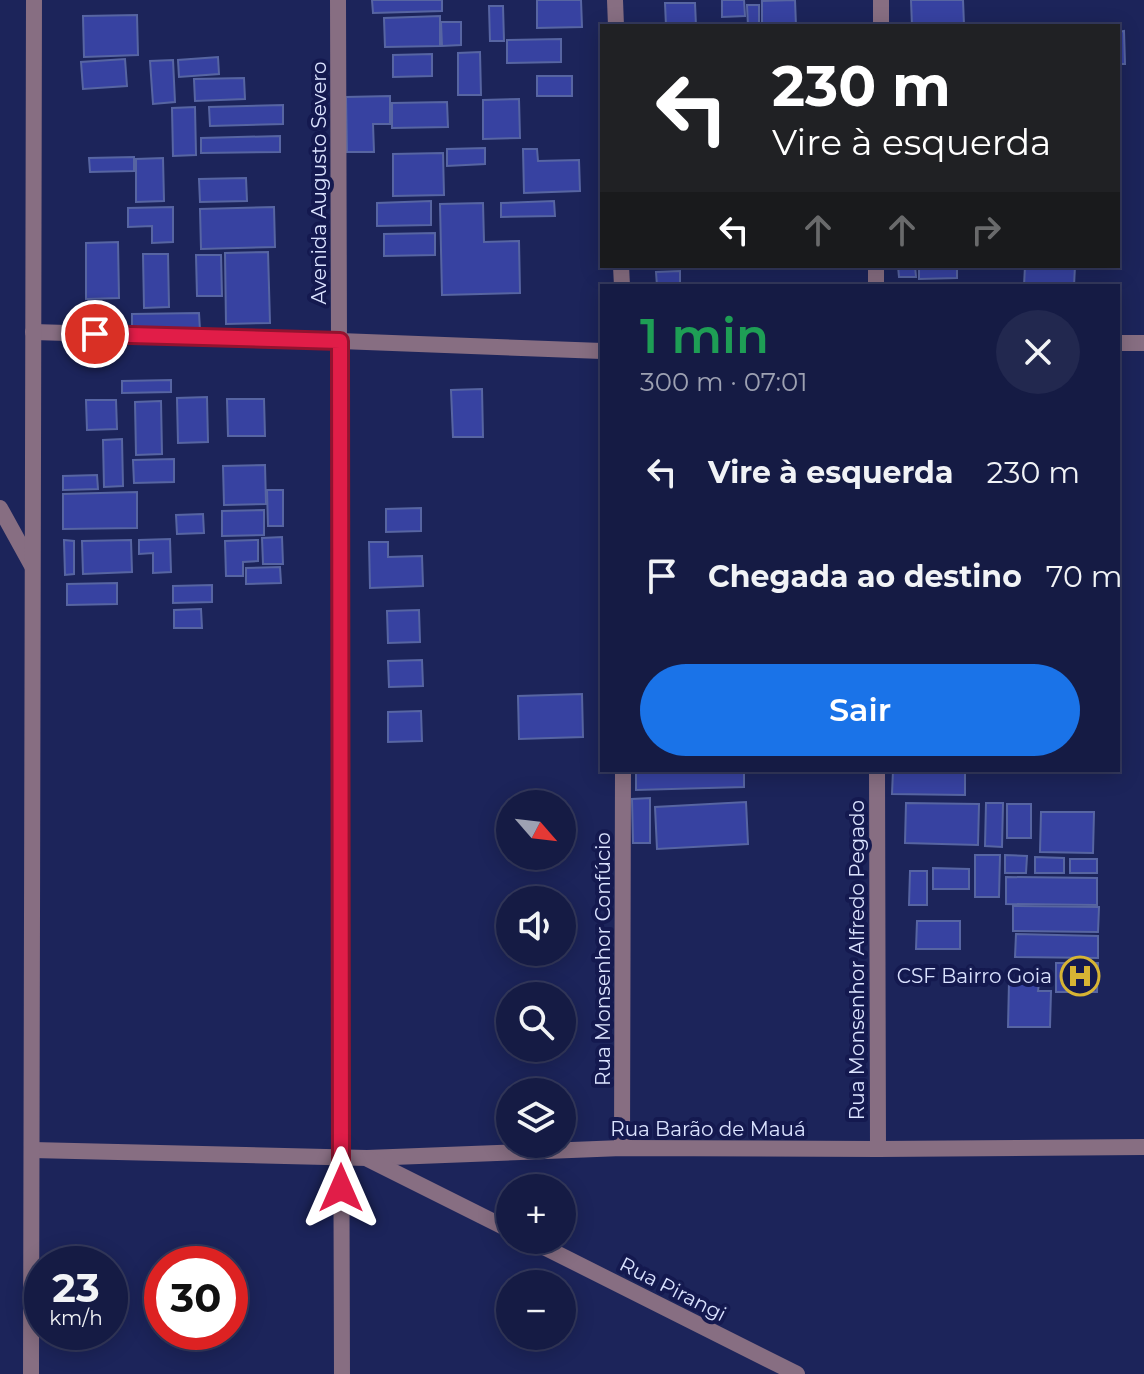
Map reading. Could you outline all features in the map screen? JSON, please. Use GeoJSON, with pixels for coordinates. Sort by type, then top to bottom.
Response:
{"type":"FeatureCollection","features":[{"type":"Feature","properties":{"kind":"street"},"geometry":{"type":"LineString","coordinates":[[31,1374],[34,0]]}},
{"type":"Feature","properties":{"kind":"street","name":"Avenida Augusto Severo"},"geometry":{"type":"LineString","coordinates":[[338,0],[342,1374]]}},
{"type":"Feature","properties":{"kind":"street"},"geometry":{"type":"LineString","coordinates":[[615,0],[616,24]]}},
{"type":"Feature","properties":{"kind":"street"},"geometry":{"type":"LineString","coordinates":[[881,0],[881,24]]}},
{"type":"Feature","properties":{"kind":"street"},"geometry":{"type":"LineString","coordinates":[[33,332],[600,351]]}},
{"type":"Feature","properties":{"kind":"street"},"geometry":{"type":"LineString","coordinates":[[1120,343],[1144,343]]}},
{"type":"Feature","properties":{"kind":"street"},"geometry":{"type":"LineString","coordinates":[[0,508],[33,568]]}},
{"type":"Feature","properties":{"kind":"street","name":"Rua Monsenhor Confúcio"},"geometry":{"type":"LineString","coordinates":[[622,1148],[623,772]]}},
{"type":"Feature","properties":{"kind":"street","name":"Rua Monsenhor Alfredo Pegado"},"geometry":{"type":"LineString","coordinates":[[877,772],[878,1149]]}},
{"type":"Feature","properties":{"kind":"street","name":"Rua Barão de Mauá"},"geometry":{"type":"LineString","coordinates":[[32,1150],[367,1158],[622,1148],[1144,1147]]}},
{"type":"Feature","properties":{"kind":"street"},"geometry":{"type":"LineString","coordinates":[[367,1158],[496,1223]]}},
{"type":"Feature","properties":{"kind":"street","name":"Rua Pirangi"},"geometry":{"type":"LineString","coordinates":[[558,1254],[797,1374]]}},
{"type":"Feature","properties":{"kind":"building"},"geometry":{"type":"Polygon","coordinates":[[[372,0],[442,0],[442,11],[373,13],[372,0]]]}},
{"type":"Feature","properties":{"kind":"building"},"geometry":{"type":"Polygon","coordinates":[[[537,0],[581,0],[582,27],[537,28],[537,0]]]}},
{"type":"Feature","properties":{"kind":"building"},"geometry":{"type":"Polygon","coordinates":[[[722,0],[744,0],[745,16],[722,17],[722,0]]]}},
{"type":"Feature","properties":{"kind":"building"},"geometry":{"type":"Polygon","coordinates":[[[795,0],[796,24],[762,24],[762,1],[795,0]]]}},
{"type":"Feature","properties":{"kind":"building"},"geometry":{"type":"Polygon","coordinates":[[[911,0],[963,0],[964,24],[912,24],[911,0]]]}},
{"type":"Feature","properties":{"kind":"building"},"geometry":{"type":"Polygon","coordinates":[[[665,3],[695,3],[696,24],[666,24],[665,3]]]}},
{"type":"Feature","properties":{"kind":"building"},"geometry":{"type":"Polygon","coordinates":[[[747,5],[759,5],[759,24],[748,24],[747,5]]]}},
{"type":"Feature","properties":{"kind":"building"},"geometry":{"type":"Polygon","coordinates":[[[489,6],[503,6],[504,41],[490,41],[489,6]]]}},
{"type":"Feature","properties":{"kind":"building"},"geometry":{"type":"Polygon","coordinates":[[[137,15],[138,55],[84,57],[83,16],[137,15]]]}},
{"type":"Feature","properties":{"kind":"building"},"geometry":{"type":"Polygon","coordinates":[[[440,16],[440,46],[385,47],[384,18],[440,16]]]}},
{"type":"Feature","properties":{"kind":"building"},"geometry":{"type":"Polygon","coordinates":[[[441,22],[461,22],[461,45],[442,46],[441,22]]]}},
{"type":"Feature","properties":{"kind":"building"},"geometry":{"type":"Polygon","coordinates":[[[1124,31],[1125,64],[1120,64],[1120,32],[1124,31]]]}},
{"type":"Feature","properties":{"kind":"building"},"geometry":{"type":"Polygon","coordinates":[[[561,39],[561,62],[507,63],[507,40],[561,39]]]}},
{"type":"Feature","properties":{"kind":"building"},"geometry":{"type":"Polygon","coordinates":[[[480,52],[481,95],[458,95],[458,53],[480,52]]]}},
{"type":"Feature","properties":{"kind":"building"},"geometry":{"type":"Polygon","coordinates":[[[432,54],[432,76],[393,77],[393,55],[432,54]]]}},
{"type":"Feature","properties":{"kind":"building"},"geometry":{"type":"Polygon","coordinates":[[[218,57],[219,74],[179,77],[178,60],[218,57]]]}},
{"type":"Feature","properties":{"kind":"building"},"geometry":{"type":"Polygon","coordinates":[[[125,59],[127,86],[83,89],[81,62],[125,59]]]}},
{"type":"Feature","properties":{"kind":"building"},"geometry":{"type":"Polygon","coordinates":[[[173,60],[175,102],[153,104],[150,61],[173,60]]]}},
{"type":"Feature","properties":{"kind":"building"},"geometry":{"type":"Polygon","coordinates":[[[537,76],[572,76],[572,96],[537,96],[537,76]]]}},
{"type":"Feature","properties":{"kind":"building"},"geometry":{"type":"Polygon","coordinates":[[[244,78],[245,99],[195,101],[194,79],[244,78]]]}},
{"type":"Feature","properties":{"kind":"building"},"geometry":{"type":"Polygon","coordinates":[[[390,96],[390,124],[373,124],[374,152],[347,152],[346,97],[390,96]]]}},
{"type":"Feature","properties":{"kind":"building"},"geometry":{"type":"Polygon","coordinates":[[[519,99],[520,138],[483,139],[483,100],[519,99]]]}},
{"type":"Feature","properties":{"kind":"building"},"geometry":{"type":"Polygon","coordinates":[[[447,102],[448,127],[392,128],[392,103],[447,102]]]}},
{"type":"Feature","properties":{"kind":"building"},"geometry":{"type":"Polygon","coordinates":[[[283,105],[283,124],[210,126],[209,107],[283,105]]]}},
{"type":"Feature","properties":{"kind":"building"},"geometry":{"type":"Polygon","coordinates":[[[195,107],[196,155],[173,156],[172,108],[195,107]]]}},
{"type":"Feature","properties":{"kind":"building"},"geometry":{"type":"Polygon","coordinates":[[[280,136],[280,152],[201,153],[201,138],[280,136]]]}},
{"type":"Feature","properties":{"kind":"building"},"geometry":{"type":"Polygon","coordinates":[[[485,148],[485,164],[447,166],[447,149],[485,148]]]}},
{"type":"Feature","properties":{"kind":"building"},"geometry":{"type":"Polygon","coordinates":[[[523,149],[537,149],[538,161],[579,160],[580,191],[524,193],[523,149]]]}},
{"type":"Feature","properties":{"kind":"building"},"geometry":{"type":"Polygon","coordinates":[[[443,153],[444,195],[393,196],[393,154],[443,153]]]}},
{"type":"Feature","properties":{"kind":"building"},"geometry":{"type":"Polygon","coordinates":[[[134,157],[134,171],[90,172],[89,158],[134,157]]]}},
{"type":"Feature","properties":{"kind":"building"},"geometry":{"type":"Polygon","coordinates":[[[163,158],[164,201],[136,202],[136,159],[163,158]]]}},
{"type":"Feature","properties":{"kind":"building"},"geometry":{"type":"Polygon","coordinates":[[[246,178],[247,201],[200,202],[199,179],[246,178]]]}},
{"type":"Feature","properties":{"kind":"building"},"geometry":{"type":"Polygon","coordinates":[[[431,201],[431,225],[377,226],[377,203],[431,201]]]}},
{"type":"Feature","properties":{"kind":"building"},"geometry":{"type":"Polygon","coordinates":[[[554,201],[555,216],[501,217],[501,203],[554,201]]]}},
{"type":"Feature","properties":{"kind":"building"},"geometry":{"type":"Polygon","coordinates":[[[483,203],[484,242],[519,241],[520,293],[442,295],[440,204],[483,203]]]}},
{"type":"Feature","properties":{"kind":"building"},"geometry":{"type":"Polygon","coordinates":[[[173,207],[173,242],[152,243],[152,226],[128,227],[128,208],[173,207]]]}},
{"type":"Feature","properties":{"kind":"building"},"geometry":{"type":"Polygon","coordinates":[[[274,207],[275,247],[201,249],[200,209],[274,207]]]}},
{"type":"Feature","properties":{"kind":"building"},"geometry":{"type":"Polygon","coordinates":[[[435,233],[435,255],[384,256],[384,234],[435,233]]]}},
{"type":"Feature","properties":{"kind":"building"},"geometry":{"type":"Polygon","coordinates":[[[118,242],[119,298],[86,299],[86,243],[118,242]]]}},
{"type":"Feature","properties":{"kind":"building"},"geometry":{"type":"Polygon","coordinates":[[[268,252],[270,323],[226,324],[225,253],[268,252]]]}},
{"type":"Feature","properties":{"kind":"building"},"geometry":{"type":"Polygon","coordinates":[[[143,254],[168,254],[169,307],[144,308],[143,254]]]}},
{"type":"Feature","properties":{"kind":"building"},"geometry":{"type":"Polygon","coordinates":[[[196,255],[221,255],[222,296],[197,296],[196,255]]]}},
{"type":"Feature","properties":{"kind":"building"},"geometry":{"type":"Polygon","coordinates":[[[898,268],[915,268],[916,277],[899,277],[898,268]]]}},
{"type":"Feature","properties":{"kind":"building"},"geometry":{"type":"Polygon","coordinates":[[[919,268],[957,268],[957,278],[919,279],[919,268]]]}},
{"type":"Feature","properties":{"kind":"building"},"geometry":{"type":"Polygon","coordinates":[[[1025,268],[1075,268],[1074,284],[1024,284],[1025,268]]]}},
{"type":"Feature","properties":{"kind":"building"},"geometry":{"type":"Polygon","coordinates":[[[680,271],[680,284],[657,284],[656,272],[680,271]]]}},
{"type":"Feature","properties":{"kind":"building"},"geometry":{"type":"Polygon","coordinates":[[[199,313],[200,330],[132,332],[132,314],[199,313]]]}},
{"type":"Feature","properties":{"kind":"building"},"geometry":{"type":"Polygon","coordinates":[[[171,380],[171,392],[122,393],[122,381],[171,380]]]}},
{"type":"Feature","properties":{"kind":"building"},"geometry":{"type":"Polygon","coordinates":[[[482,389],[483,437],[453,437],[451,390],[482,389]]]}},
{"type":"Feature","properties":{"kind":"building"},"geometry":{"type":"Polygon","coordinates":[[[207,397],[208,442],[178,443],[177,398],[207,397]]]}},
{"type":"Feature","properties":{"kind":"building"},"geometry":{"type":"Polygon","coordinates":[[[227,399],[264,399],[265,436],[228,436],[227,399]]]}},
{"type":"Feature","properties":{"kind":"building"},"geometry":{"type":"Polygon","coordinates":[[[86,400],[116,400],[117,429],[87,430],[86,400]]]}},
{"type":"Feature","properties":{"kind":"building"},"geometry":{"type":"Polygon","coordinates":[[[161,401],[162,454],[136,455],[135,402],[161,401]]]}},
{"type":"Feature","properties":{"kind":"building"},"geometry":{"type":"Polygon","coordinates":[[[122,439],[123,486],[104,487],[103,440],[122,439]]]}},
{"type":"Feature","properties":{"kind":"building"},"geometry":{"type":"Polygon","coordinates":[[[174,459],[174,482],[134,483],[133,460],[174,459]]]}},
{"type":"Feature","properties":{"kind":"building"},"geometry":{"type":"Polygon","coordinates":[[[265,465],[266,504],[224,505],[223,466],[265,465]]]}},
{"type":"Feature","properties":{"kind":"building"},"geometry":{"type":"Polygon","coordinates":[[[97,475],[98,489],[63,490],[63,476],[97,475]]]}},
{"type":"Feature","properties":{"kind":"building"},"geometry":{"type":"Polygon","coordinates":[[[267,490],[283,490],[283,526],[268,526],[267,490]]]}},
{"type":"Feature","properties":{"kind":"building"},"geometry":{"type":"Polygon","coordinates":[[[137,492],[137,528],[63,529],[63,494],[137,492]]]}},
{"type":"Feature","properties":{"kind":"building"},"geometry":{"type":"Polygon","coordinates":[[[421,508],[421,531],[386,532],[386,509],[421,508]]]}},
{"type":"Feature","properties":{"kind":"building"},"geometry":{"type":"Polygon","coordinates":[[[264,510],[264,535],[222,536],[222,511],[264,510]]]}},
{"type":"Feature","properties":{"kind":"building"},"geometry":{"type":"Polygon","coordinates":[[[203,514],[204,533],[177,534],[176,515],[203,514]]]}},
{"type":"Feature","properties":{"kind":"building"},"geometry":{"type":"Polygon","coordinates":[[[282,537],[283,564],[263,564],[262,538],[282,537]]]}},
{"type":"Feature","properties":{"kind":"building"},"geometry":{"type":"Polygon","coordinates":[[[170,539],[171,572],[153,573],[153,553],[139,554],[139,540],[170,539]]]}},
{"type":"Feature","properties":{"kind":"building"},"geometry":{"type":"Polygon","coordinates":[[[64,540],[74,541],[74,574],[65,575],[64,540]]]}},
{"type":"Feature","properties":{"kind":"building"},"geometry":{"type":"Polygon","coordinates":[[[131,540],[132,572],[83,574],[82,541],[131,540]]]}},
{"type":"Feature","properties":{"kind":"building"},"geometry":{"type":"Polygon","coordinates":[[[258,540],[258,561],[243,562],[243,576],[226,576],[225,541],[258,540]]]}},
{"type":"Feature","properties":{"kind":"building"},"geometry":{"type":"Polygon","coordinates":[[[369,542],[388,542],[388,557],[422,556],[423,586],[370,588],[369,542]]]}},
{"type":"Feature","properties":{"kind":"building"},"geometry":{"type":"Polygon","coordinates":[[[280,567],[281,583],[246,584],[246,568],[280,567]]]}},
{"type":"Feature","properties":{"kind":"building"},"geometry":{"type":"Polygon","coordinates":[[[117,583],[117,604],[67,605],[67,584],[117,583]]]}},
{"type":"Feature","properties":{"kind":"building"},"geometry":{"type":"Polygon","coordinates":[[[212,585],[212,602],[173,603],[173,586],[212,585]]]}},
{"type":"Feature","properties":{"kind":"building"},"geometry":{"type":"Polygon","coordinates":[[[201,609],[202,628],[174,628],[174,610],[201,609]]]}},
{"type":"Feature","properties":{"kind":"building"},"geometry":{"type":"Polygon","coordinates":[[[419,610],[420,642],[388,643],[387,611],[419,610]]]}},
{"type":"Feature","properties":{"kind":"building"},"geometry":{"type":"Polygon","coordinates":[[[422,660],[423,686],[389,687],[388,661],[422,660]]]}},
{"type":"Feature","properties":{"kind":"building"},"geometry":{"type":"Polygon","coordinates":[[[582,694],[583,737],[519,739],[518,696],[582,694]]]}},
{"type":"Feature","properties":{"kind":"building"},"geometry":{"type":"Polygon","coordinates":[[[421,711],[422,741],[388,742],[388,712],[421,711]]]}},
{"type":"Feature","properties":{"kind":"building"},"geometry":{"type":"Polygon","coordinates":[[[636,772],[744,772],[744,787],[636,790],[636,772]]]}},
{"type":"Feature","properties":{"kind":"building"},"geometry":{"type":"Polygon","coordinates":[[[893,772],[965,772],[965,795],[892,794],[893,772]]]}},
{"type":"Feature","properties":{"kind":"building"},"geometry":{"type":"Polygon","coordinates":[[[650,798],[650,843],[633,843],[632,799],[650,798]]]}},
{"type":"Feature","properties":{"kind":"building"},"geometry":{"type":"Polygon","coordinates":[[[746,802],[748,844],[657,849],[655,807],[746,802]]]}},
{"type":"Feature","properties":{"kind":"building"},"geometry":{"type":"Polygon","coordinates":[[[906,803],[979,804],[978,845],[905,843],[906,803]]]}},
{"type":"Feature","properties":{"kind":"building"},"geometry":{"type":"Polygon","coordinates":[[[986,803],[1003,803],[1002,847],[985,846],[986,803]]]}},
{"type":"Feature","properties":{"kind":"building"},"geometry":{"type":"Polygon","coordinates":[[[1007,804],[1031,804],[1031,838],[1007,838],[1007,804]]]}},
{"type":"Feature","properties":{"kind":"building"},"geometry":{"type":"Polygon","coordinates":[[[1041,812],[1094,812],[1093,853],[1040,852],[1041,812]]]}},
{"type":"Feature","properties":{"kind":"building"},"geometry":{"type":"Polygon","coordinates":[[[975,855],[1000,855],[999,897],[975,897],[975,855]]]}},
{"type":"Feature","properties":{"kind":"building"},"geometry":{"type":"Polygon","coordinates":[[[1005,855],[1027,856],[1026,873],[1005,873],[1005,855]]]}},
{"type":"Feature","properties":{"kind":"building"},"geometry":{"type":"Polygon","coordinates":[[[1035,857],[1064,858],[1064,873],[1035,873],[1035,857]]]}},
{"type":"Feature","properties":{"kind":"building"},"geometry":{"type":"Polygon","coordinates":[[[1070,859],[1097,859],[1097,873],[1070,873],[1070,859]]]}},
{"type":"Feature","properties":{"kind":"building"},"geometry":{"type":"Polygon","coordinates":[[[933,868],[969,869],[969,889],[933,889],[933,868]]]}},
{"type":"Feature","properties":{"kind":"building"},"geometry":{"type":"Polygon","coordinates":[[[910,871],[927,871],[927,905],[909,905],[910,871]]]}},
{"type":"Feature","properties":{"kind":"building"},"geometry":{"type":"Polygon","coordinates":[[[1006,877],[1097,878],[1097,905],[1006,904],[1006,877]]]}},
{"type":"Feature","properties":{"kind":"building"},"geometry":{"type":"Polygon","coordinates":[[[1013,906],[1099,907],[1098,932],[1013,931],[1013,906]]]}},
{"type":"Feature","properties":{"kind":"building"},"geometry":{"type":"Polygon","coordinates":[[[917,921],[960,921],[960,949],[916,949],[917,921]]]}},
{"type":"Feature","properties":{"kind":"building"},"geometry":{"type":"Polygon","coordinates":[[[1016,934],[1098,936],[1098,958],[1015,957],[1016,934]]]}},
{"type":"Feature","properties":{"kind":"building"},"geometry":{"type":"Polygon","coordinates":[[[1056,963],[1098,963],[1097,992],[1056,992],[1056,963]]]}},
{"type":"Feature","properties":{"kind":"building"},"geometry":{"type":"Polygon","coordinates":[[[1009,982],[1039,983],[1038,991],[1051,991],[1050,1027],[1008,1027],[1009,982]]]}},
{"type":"Feature","properties":{"kind":"place","name":"CSF Bairro Goia"},"geometry":{"type":"Point","coordinates":[1080,976]}},
{"type":"Feature","properties":{"kind":"route"},"geometry":{"type":"LineString","coordinates":[[95,334],[340,341],[341,1188]]}}]}
